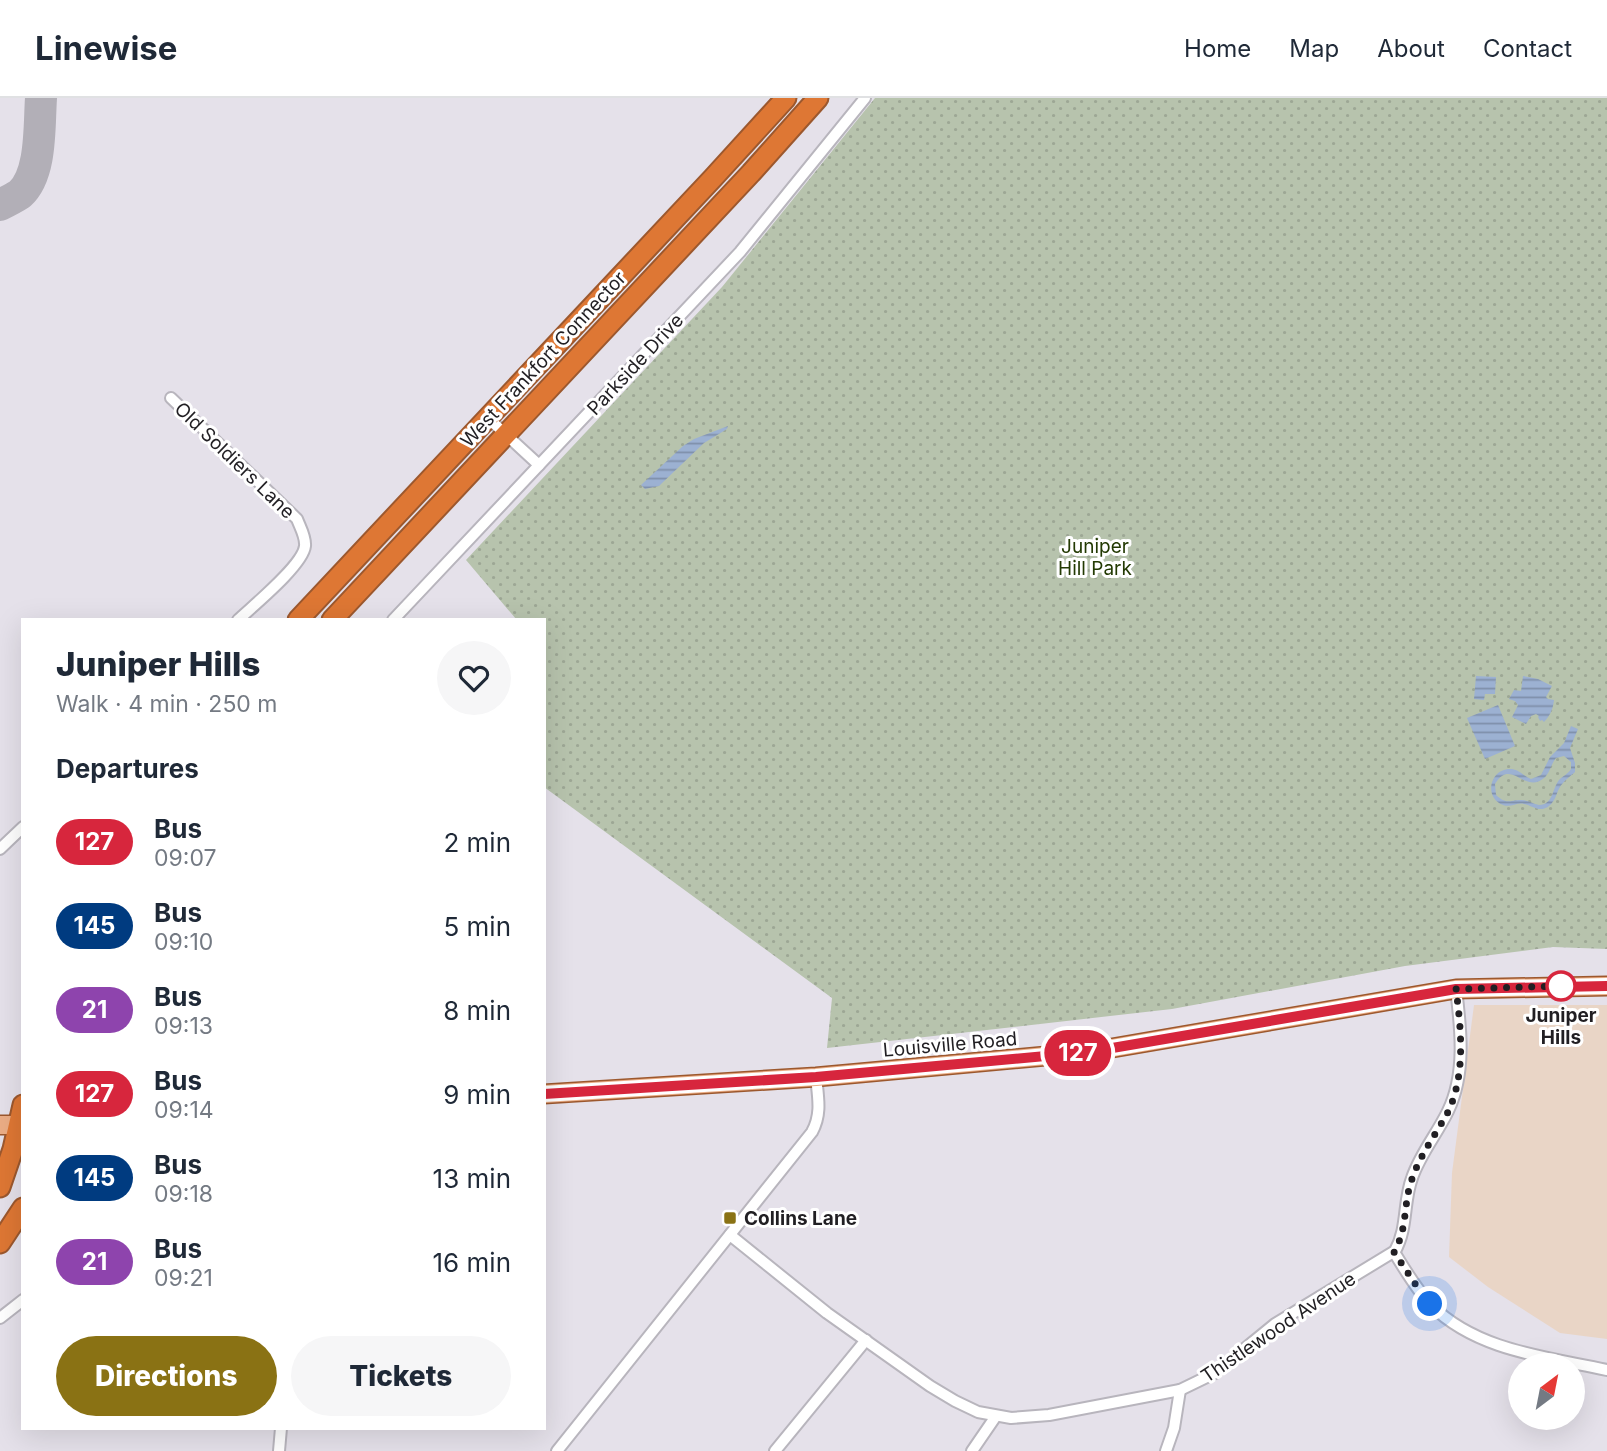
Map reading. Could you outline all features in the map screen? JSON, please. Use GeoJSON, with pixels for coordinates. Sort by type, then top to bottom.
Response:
{"type":"FeatureCollection","features":[{"type":"Feature","properties":{"kind":"highway","name":"West Frankfort Connector"},"geometry":{"type":"LineString","coordinates":[[300,618],[786,98]]}},
{"type":"Feature","properties":{"kind":"highway","name":"West Frankfort Connector"},"geometry":{"type":"LineString","coordinates":[[334,618],[818,98]]}},
{"type":"Feature","properties":{"kind":"highway"},"geometry":{"type":"LineString","coordinates":[[0,1187],[8,1168],[16,1120]]}},
{"type":"Feature","properties":{"kind":"highway"},"geometry":{"type":"LineString","coordinates":[[0,1243],[21,1211]]}},
{"type":"Feature","properties":{"kind":"main road","name":"Louisville Road"},"geometry":{"type":"LineString","coordinates":[[546,1094],[816,1077],[1089,1052],[1456,989],[1607,986]]}},
{"type":"Feature","properties":{"kind":"street","name":"Parkside Drive"},"geometry":{"type":"LineString","coordinates":[[395,618],[740,251],[865,98]]}},
{"type":"Feature","properties":{"kind":"street","name":"Old Soldiers Lane"},"geometry":{"type":"LineString","coordinates":[[171,398],[297,519],[304,535],[306,543],[303,554],[282,579],[240,618]]}},
{"type":"Feature","properties":{"kind":"street"},"geometry":{"type":"LineString","coordinates":[[488,418],[539,465]]}},
{"type":"Feature","properties":{"kind":"street"},"geometry":{"type":"LineString","coordinates":[[0,849],[21,829]]}},
{"type":"Feature","properties":{"kind":"street"},"geometry":{"type":"LineString","coordinates":[[1456,989],[1460,1046],[1457,1086],[1447,1113],[1412,1177],[1403,1231],[1394,1252],[1430,1304],[1464,1328],[1512,1350],[1607,1370]]}},
{"type":"Feature","properties":{"kind":"street"},"geometry":{"type":"LineString","coordinates":[[557,1451],[798,1150],[817,1122],[819,1112],[816,1077]]}},
{"type":"Feature","properties":{"kind":"street","name":"Thistlewood Avenue"},"geometry":{"type":"LineString","coordinates":[[730,1235],[817,1306],[930,1386],[978,1412],[1011,1418],[1049,1415],[1180,1390],[1216,1373],[1275,1324],[1394,1252]]}},
{"type":"Feature","properties":{"kind":"street"},"geometry":{"type":"LineString","coordinates":[[0,1318],[21,1302]]}},
{"type":"Feature","properties":{"kind":"street"},"geometry":{"type":"LineString","coordinates":[[775,1451],[866,1340]]}},
{"type":"Feature","properties":{"kind":"street"},"geometry":{"type":"LineString","coordinates":[[1166,1451],[1174,1428],[1180,1390]]}},
{"type":"Feature","properties":{"kind":"street"},"geometry":{"type":"LineString","coordinates":[[972,1451],[996,1416]]}},
{"type":"Feature","properties":{"kind":"street"},"geometry":{"type":"LineString","coordinates":[[279,1451],[281,1430]]}},
{"type":"Feature","properties":{"kind":"shaded area"},"geometry":{"type":"Polygon","coordinates":[[[1474,1005],[1607,1005],[1607,1339],[1560,1333],[1488,1287],[1449,1257],[1452,1173],[1474,1005]]]}},
{"type":"Feature","properties":{"kind":"green space","name":"Juniper Hill Park"},"geometry":{"type":"Polygon","coordinates":[[[875,98],[1607,98],[1607,949],[1553,947],[1405,966],[1172,1009],[827,1048],[832,998],[546,788],[546,618],[515,618],[466,560],[722,287],[875,98]]]}},
{"type":"Feature","properties":{"kind":"water"},"geometry":{"type":"Polygon","coordinates":[[[728,426],[704,443],[659,486],[645,489],[641,485],[683,446],[728,426]]]}},
{"type":"Feature","properties":{"kind":"water"},"geometry":{"type":"Polygon","coordinates":[[[1476,676],[1496,677],[1495,694],[1485,694],[1484,700],[1474,699],[1476,676]]]}},
{"type":"Feature","properties":{"kind":"water"},"geometry":{"type":"Polygon","coordinates":[[[1523,676],[1552,686],[1546,697],[1554,700],[1553,706],[1544,722],[1540,721],[1536,714],[1531,716],[1526,724],[1512,717],[1518,705],[1509,699],[1514,690],[1521,691],[1523,676]]]}},
{"type":"Feature","properties":{"kind":"water"},"geometry":{"type":"Polygon","coordinates":[[[1498,705],[1515,746],[1485,759],[1467,718],[1498,705]]]}},
{"type":"Feature","properties":{"kind":"water"},"geometry":{"type":"Polygon","coordinates":[[[1571,726],[1578,729],[1570,748],[1575,772],[1561,786],[1549,806],[1540,809],[1521,804],[1506,806],[1497,801],[1491,790],[1498,773],[1512,769],[1531,779],[1541,775],[1550,757],[1564,743],[1571,726]],[[1564,756],[1556,758],[1546,776],[1537,782],[1507,774],[1495,784],[1496,795],[1506,801],[1524,800],[1544,804],[1550,799],[1559,780],[1571,769],[1571,762],[1564,756]]]}},
{"type":"Feature","properties":{"kind":"taxiway"},"geometry":{"type":"LineString","coordinates":[[0,205],[20,194],[32,174],[38,149],[41,98]]}},
{"type":"Feature","properties":{"kind":"bus line","name":"127"},"geometry":{"type":"LineString","coordinates":[[546,1094],[816,1077],[1089,1052],[1456,989],[1607,986]]}},
{"type":"Feature","properties":{"kind":"place","name":"Juniper Hills"},"geometry":{"type":"Point","coordinates":[1561,986]}},
{"type":"Feature","properties":{"kind":"place","name":"Collins Lane"},"geometry":{"type":"Point","coordinates":[730,1218]}},
{"type":"Feature","properties":{"kind":"route"},"geometry":{"type":"LineString","coordinates":[[1430,1304],[1394,1252],[1403,1231],[1412,1177],[1447,1113],[1457,1086],[1460,1046],[1456,989],[1561,986]]}}]}
